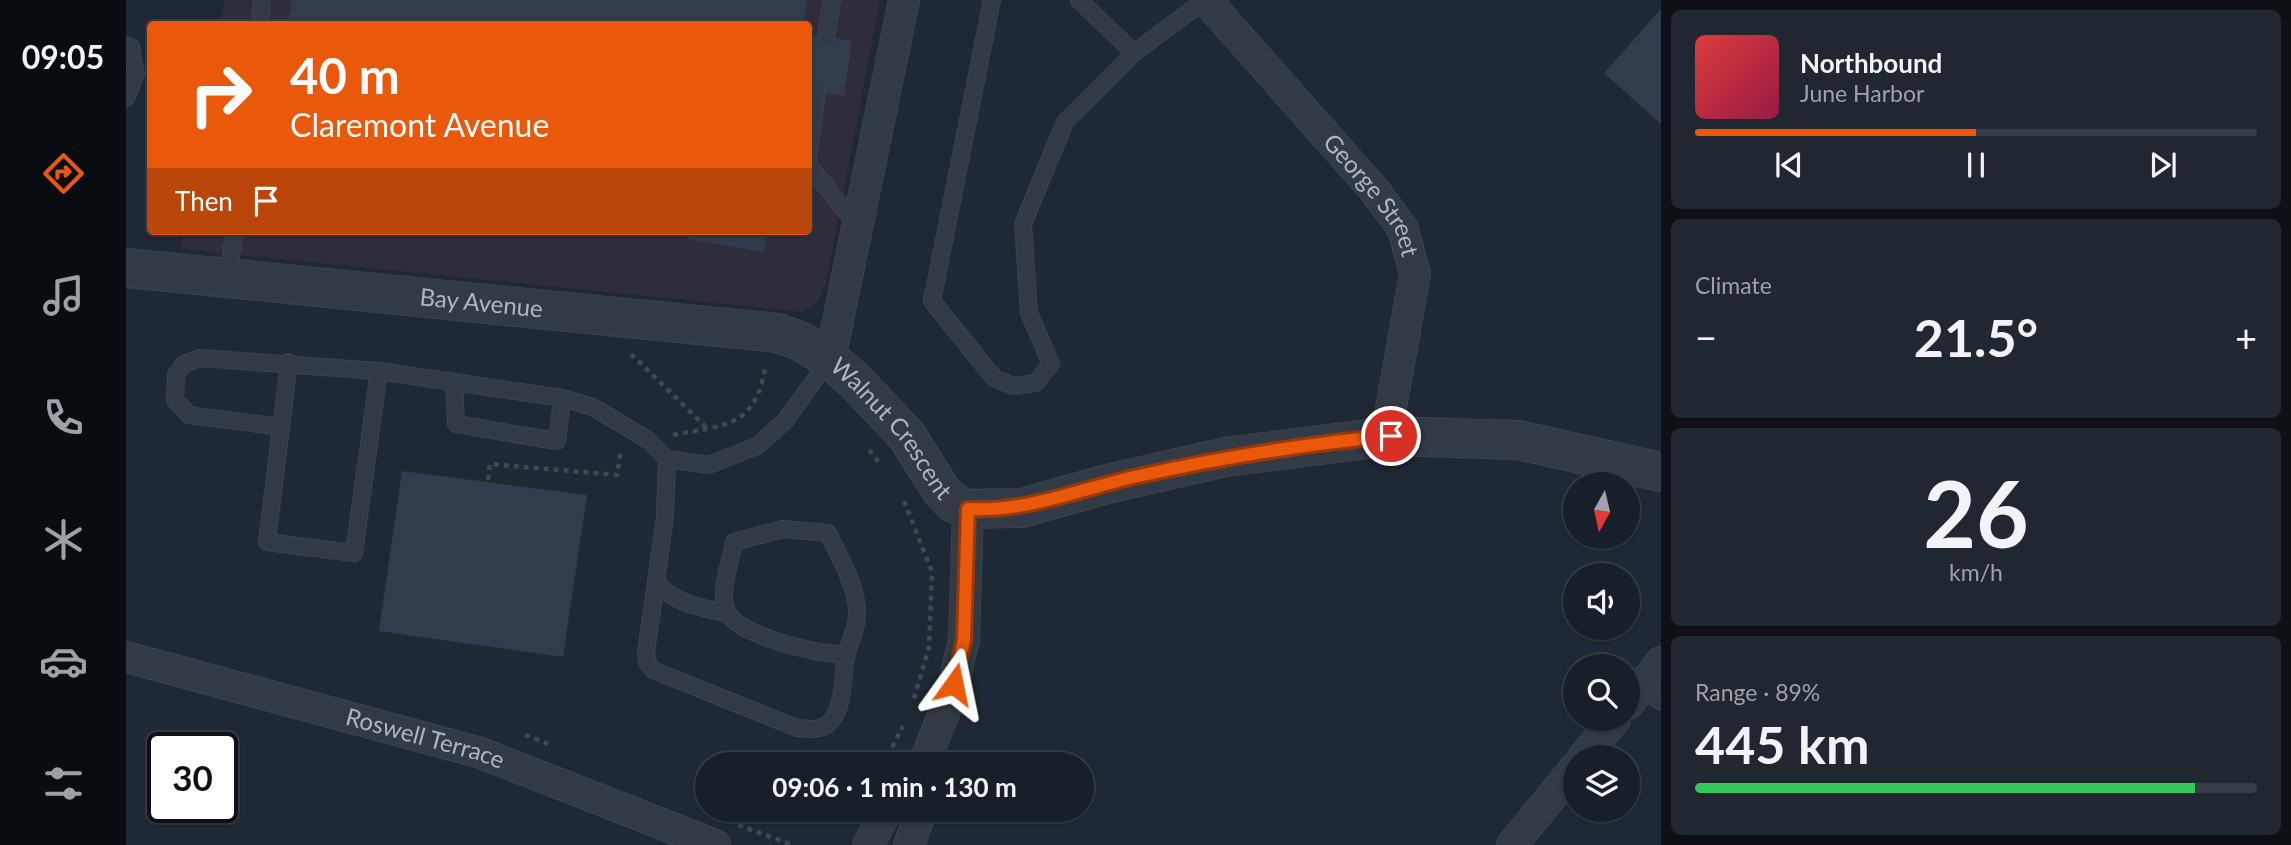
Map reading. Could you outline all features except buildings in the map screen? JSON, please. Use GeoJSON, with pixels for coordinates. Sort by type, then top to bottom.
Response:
{"type":"FeatureCollection","features":[{"type":"Feature","properties":{"kind":"street","name":"Walnut Crescent"},"geometry":{"type":"LineString","coordinates":[[904,0],[830,359],[908,436],[953,503],[968,509],[964,640],[950,698],[928,752]]}},
{"type":"Feature","properties":{"kind":"street","name":"George Street"},"geometry":{"type":"LineString","coordinates":[[1205,0],[1375,191],[1403,229],[1415,274],[1391,408],[1391,436]]}},
{"type":"Feature","properties":{"kind":"street","name":"Bay Avenue"},"geometry":{"type":"LineString","coordinates":[[126,268],[749,328],[779,333],[800,341],[830,359]]}},
{"type":"Feature","properties":{"kind":"street"},"geometry":{"type":"LineString","coordinates":[[968,509],[1021,508],[1107,484],[1226,457],[1391,436],[1518,440],[1661,472]]}},
{"type":"Feature","properties":{"kind":"street","name":"Roswell Terrace"},"geometry":{"type":"LineString","coordinates":[[126,657],[481,753],[715,845]]}},
{"type":"Feature","properties":{"kind":"street"},"geometry":{"type":"LineString","coordinates":[[1643,697],[1661,662]]}},
{"type":"Feature","properties":{"kind":"street"},"geometry":{"type":"LineString","coordinates":[[1594,745],[1605,731]]}},
{"type":"Feature","properties":{"kind":"street"},"geometry":{"type":"LineString","coordinates":[[1512,845],[1563,783]]}},
{"type":"Feature","properties":{"kind":"street"},"geometry":{"type":"LineString","coordinates":[[868,845],[880,822]]}},
{"type":"Feature","properties":{"kind":"street"},"geometry":{"type":"LineString","coordinates":[[909,845],[918,822]]}},
{"type":"Feature","properties":{"kind":"lane"},"geometry":{"type":"LineString","coordinates":[[260,21],[262,0]]}},
{"type":"Feature","properties":{"kind":"lane"},"geometry":{"type":"LineString","coordinates":[[826,37],[832,0]]}},
{"type":"Feature","properties":{"kind":"lane"},"geometry":{"type":"LineString","coordinates":[[992,0],[932,301],[994,378],[1013,386],[1036,383],[1051,364],[1029,313],[1023,224],[1065,122],[1134,54],[1205,0]]}},
{"type":"Feature","properties":{"kind":"lane"},"geometry":{"type":"LineString","coordinates":[[1079,0],[1134,54]]}},
{"type":"Feature","properties":{"kind":"lane"},"geometry":{"type":"LineString","coordinates":[[126,45],[131,47],[136,74],[126,97]]}},
{"type":"Feature","properties":{"kind":"lane"},"geometry":{"type":"LineString","coordinates":[[812,128],[817,91]]}},
{"type":"Feature","properties":{"kind":"lane"},"geometry":{"type":"LineString","coordinates":[[812,169],[858,228]]}},
{"type":"Feature","properties":{"kind":"lane"},"geometry":{"type":"LineString","coordinates":[[227,278],[235,235]]}},
{"type":"Feature","properties":{"kind":"lane"},"geometry":{"type":"LineString","coordinates":[[281,427],[189,415],[175,400],[176,375],[184,364],[200,358],[289,362],[379,371],[562,398],[593,407],[648,440],[667,459],[709,466],[757,446],[785,421],[830,359]]}},
{"type":"Feature","properties":{"kind":"lane"},"geometry":{"type":"LineString","coordinates":[[289,362],[267,542],[354,553],[379,371]]}},
{"type":"Feature","properties":{"kind":"lane"},"geometry":{"type":"LineString","coordinates":[[454,384],[456,424],[557,440],[562,398]]}},
{"type":"Feature","properties":{"kind":"lane"},"geometry":{"type":"LineString","coordinates":[[667,459],[665,516],[646,652],[647,662],[653,670],[797,728],[818,729],[830,723],[840,701],[847,654],[856,634],[857,607],[845,569],[828,533],[783,529],[734,542],[725,589],[729,614],[735,624],[750,632],[818,652],[847,654]]}},
{"type":"Feature","properties":{"kind":"lane"},"geometry":{"type":"LineString","coordinates":[[656,582],[663,591],[686,604],[729,614]]}},
{"type":"Feature","properties":{"kind":"path"},"geometry":{"type":"LineString","coordinates":[[644,355],[630,353],[707,428]]}},
{"type":"Feature","properties":{"kind":"path"},"geometry":{"type":"LineString","coordinates":[[666,436],[707,428],[747,414],[762,384],[765,368],[751,367]]}},
{"type":"Feature","properties":{"kind":"path"},"geometry":{"type":"LineString","coordinates":[[862,441],[889,473]]}},
{"type":"Feature","properties":{"kind":"path"},"geometry":{"type":"LineString","coordinates":[[488,480],[490,464],[617,475],[621,446],[626,444]]}},
{"type":"Feature","properties":{"kind":"path"},"geometry":{"type":"LineString","coordinates":[[903,496],[932,572],[929,647],[910,714]]}},
{"type":"Feature","properties":{"kind":"path"},"geometry":{"type":"LineString","coordinates":[[890,752],[905,724]]}},
{"type":"Feature","properties":{"kind":"shaded area"},"geometry":{"type":"Polygon","coordinates":[[[225,0],[880,0],[826,283],[817,302],[803,312],[181,249],[183,235],[812,235],[812,21],[221,21],[225,0]]]}},
{"type":"Feature","properties":{"kind":"route"},"geometry":{"type":"LineString","coordinates":[[954,684],[964,640],[968,509],[1021,508],[1107,484],[1226,457],[1391,436]]}}]}
